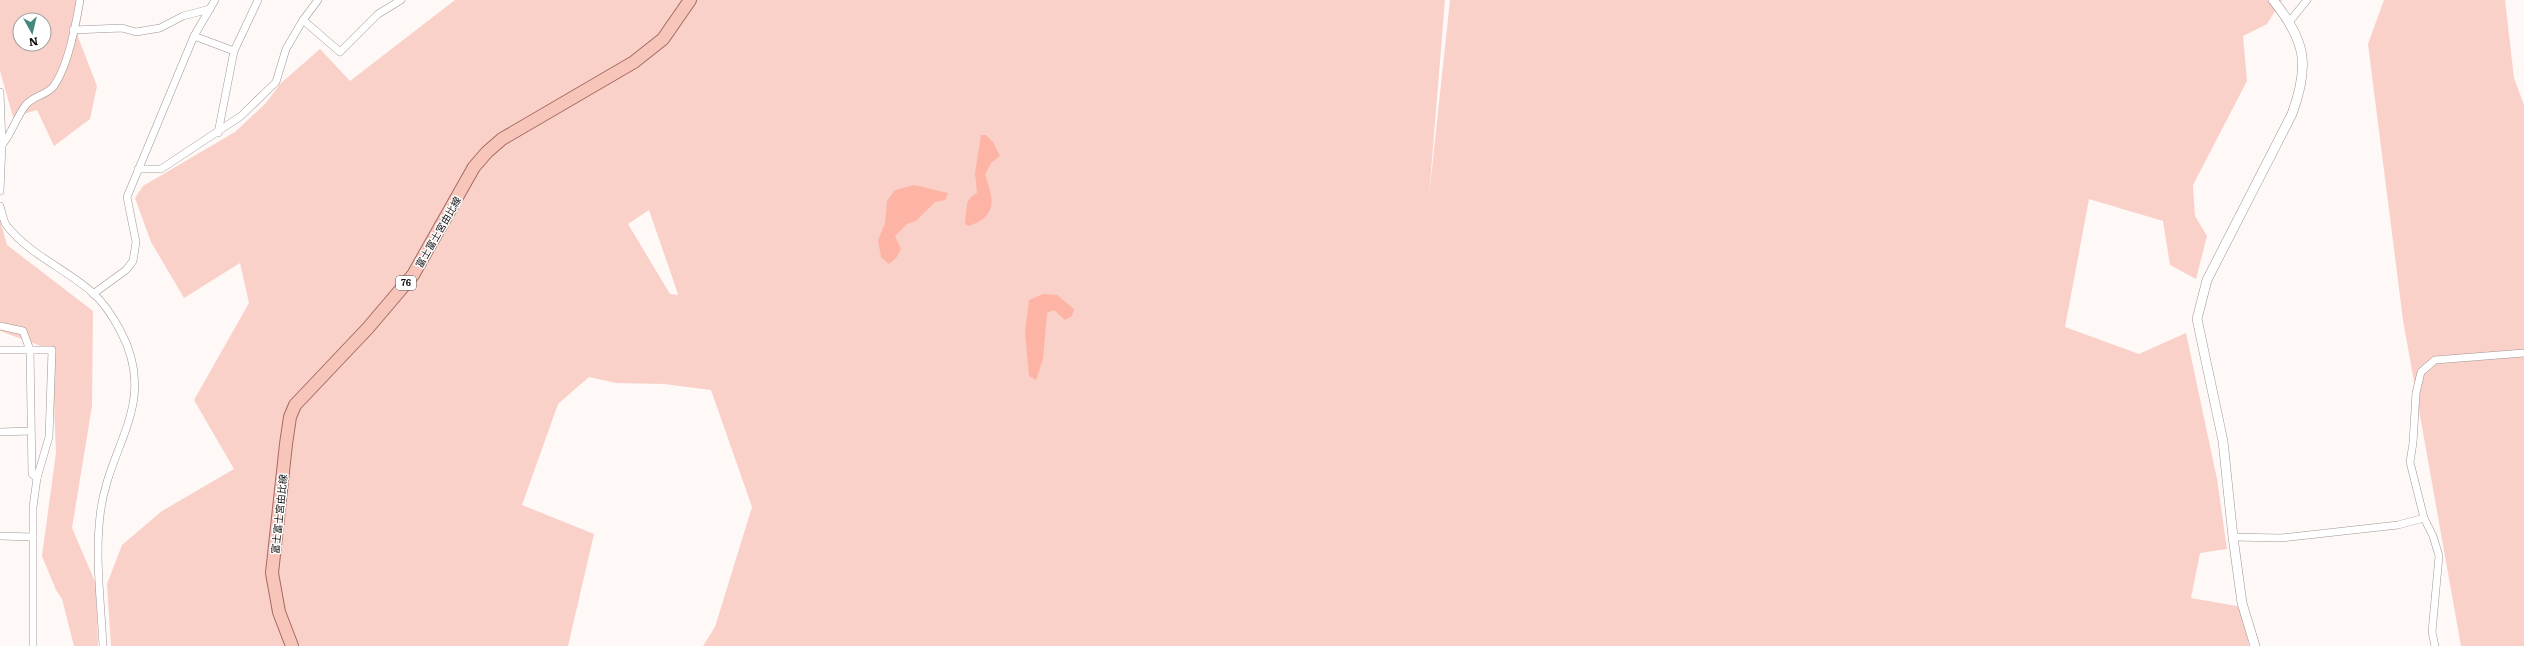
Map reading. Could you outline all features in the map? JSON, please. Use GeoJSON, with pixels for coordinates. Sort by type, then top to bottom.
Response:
{"type":"FeatureCollection","features":[{"type":"Feature","properties":{"kind":"main road","name":"富士富士宮由比線"},"geometry":{"type":"LineString","coordinates":[[292,646],[279,612],[272,573],[286,444],[290,417],[295,405],[368,328],[413,275],[474,167],[487,152],[502,139],[634,62],[663,39],[690,0]]}},
{"type":"Feature","properties":{"kind":"street"},"geometry":{"type":"LineString","coordinates":[[2,145],[12,133],[25,106],[32,98],[45,94],[52,88],[60,76],[80,0]]}},
{"type":"Feature","properties":{"kind":"street"},"geometry":{"type":"LineString","coordinates":[[94,294],[126,270],[133,261],[136,242],[127,197],[194,36],[215,0]]}},
{"type":"Feature","properties":{"kind":"street"},"geometry":{"type":"LineString","coordinates":[[218,133],[234,51],[258,0]]}},
{"type":"Feature","properties":{"kind":"street"},"geometry":{"type":"LineString","coordinates":[[138,169],[161,169],[218,133],[241,116],[276,82],[286,48],[303,20],[318,0]]}},
{"type":"Feature","properties":{"kind":"street"},"geometry":{"type":"LineString","coordinates":[[303,20],[340,52],[378,14],[400,0]]}},
{"type":"Feature","properties":{"kind":"street"},"geometry":{"type":"LineString","coordinates":[[2255,646],[2242,603],[2232,537],[2223,441],[2197,318],[2206,280],[2292,114],[2302,87],[2303,66],[2298,38],[2290,21],[2272,0]]}},
{"type":"Feature","properties":{"kind":"street"},"geometry":{"type":"LineString","coordinates":[[2290,21],[2307,0]]}},
{"type":"Feature","properties":{"kind":"street"},"geometry":{"type":"LineString","coordinates":[[73,30],[122,28],[136,32],[160,28],[183,16],[210,9]]}},
{"type":"Feature","properties":{"kind":"street"},"geometry":{"type":"LineString","coordinates":[[194,36],[234,51]]}},
{"type":"Feature","properties":{"kind":"street"},"geometry":{"type":"LineString","coordinates":[[0,92],[2,145],[0,191]]}},
{"type":"Feature","properties":{"kind":"street"},"geometry":{"type":"LineString","coordinates":[[0,206],[6,225],[29,247],[94,294],[120,330],[130,354],[136,386],[130,420],[104,491],[100,516],[99,550],[103,646]]}},
{"type":"Feature","properties":{"kind":"street"},"geometry":{"type":"LineString","coordinates":[[0,326],[23,331],[30,350],[30,430],[32,474],[36,478]]}},
{"type":"Feature","properties":{"kind":"street"},"geometry":{"type":"LineString","coordinates":[[0,350],[30,350],[37,352],[52,350],[49,437],[36,478],[33,537],[33,646]]}},
{"type":"Feature","properties":{"kind":"street"},"geometry":{"type":"LineString","coordinates":[[2435,646],[2432,632],[2439,556],[2433,536],[2424,518],[2410,462],[2413,443],[2416,393],[2421,372],[2435,360],[2524,353]]}},
{"type":"Feature","properties":{"kind":"street"},"geometry":{"type":"LineString","coordinates":[[0,432],[30,430]]}},
{"type":"Feature","properties":{"kind":"street"},"geometry":{"type":"LineString","coordinates":[[2232,537],[2281,538],[2398,525],[2424,518]]}},
{"type":"Feature","properties":{"kind":"street"},"geometry":{"type":"LineString","coordinates":[[0,536],[33,537]]}},
{"type":"Feature","properties":{"kind":"shaded area"},"geometry":{"type":"Polygon","coordinates":[[[0,0],[84,0],[78,37],[97,86],[90,119],[54,146],[37,110],[13,117],[0,71],[0,0]]]}},
{"type":"Feature","properties":{"kind":"shaded area"},"geometry":{"type":"Polygon","coordinates":[[[455,0],[1445,0],[1429,196],[1450,0],[2282,0],[2267,24],[2243,36],[2247,81],[2193,185],[2195,216],[2207,236],[2196,279],[2170,265],[2163,221],[2089,199],[2065,327],[2139,354],[2186,333],[2217,479],[2227,549],[2200,553],[2191,598],[2242,607],[2249,646],[703,646],[715,627],[752,507],[711,390],[664,384],[616,383],[589,377],[558,404],[522,505],[594,534],[568,646],[111,646],[107,584],[122,545],[162,511],[234,469],[194,400],[249,303],[240,263],[184,298],[151,242],[135,198],[143,186],[235,132],[266,103],[280,84],[320,49],[350,81],[455,0]],[[649,210],[628,224],[670,294],[678,294],[649,210]]]}},
{"type":"Feature","properties":{"kind":"shaded area"},"geometry":{"type":"Polygon","coordinates":[[[2384,0],[2505,0],[2514,78],[2524,105],[2524,646],[2461,646],[2403,320],[2368,44],[2384,0]]]}},
{"type":"Feature","properties":{"kind":"shaded area"},"geometry":{"type":"Polygon","coordinates":[[[981,135],[986,135],[993,142],[1000,156],[991,163],[985,175],[992,199],[989,212],[978,222],[969,226],[965,224],[967,203],[971,197],[977,193],[975,173],[981,135]]]}},
{"type":"Feature","properties":{"kind":"shaded area"},"geometry":{"type":"Polygon","coordinates":[[[914,185],[948,193],[945,200],[935,202],[916,221],[907,224],[895,236],[901,249],[896,258],[889,264],[881,257],[878,240],[885,223],[887,201],[895,190],[914,185]]]}},
{"type":"Feature","properties":{"kind":"shaded area"},"geometry":{"type":"Polygon","coordinates":[[[0,220],[7,245],[93,311],[92,406],[72,528],[96,584],[98,646],[74,646],[62,599],[56,590],[42,556],[56,453],[52,350],[0,331],[0,220]]]}},
{"type":"Feature","properties":{"kind":"shaded area"},"geometry":{"type":"Polygon","coordinates":[[[1043,294],[1057,295],[1074,309],[1072,316],[1065,320],[1054,310],[1047,313],[1043,359],[1036,380],[1029,376],[1025,332],[1029,300],[1043,294]]]}}]}
